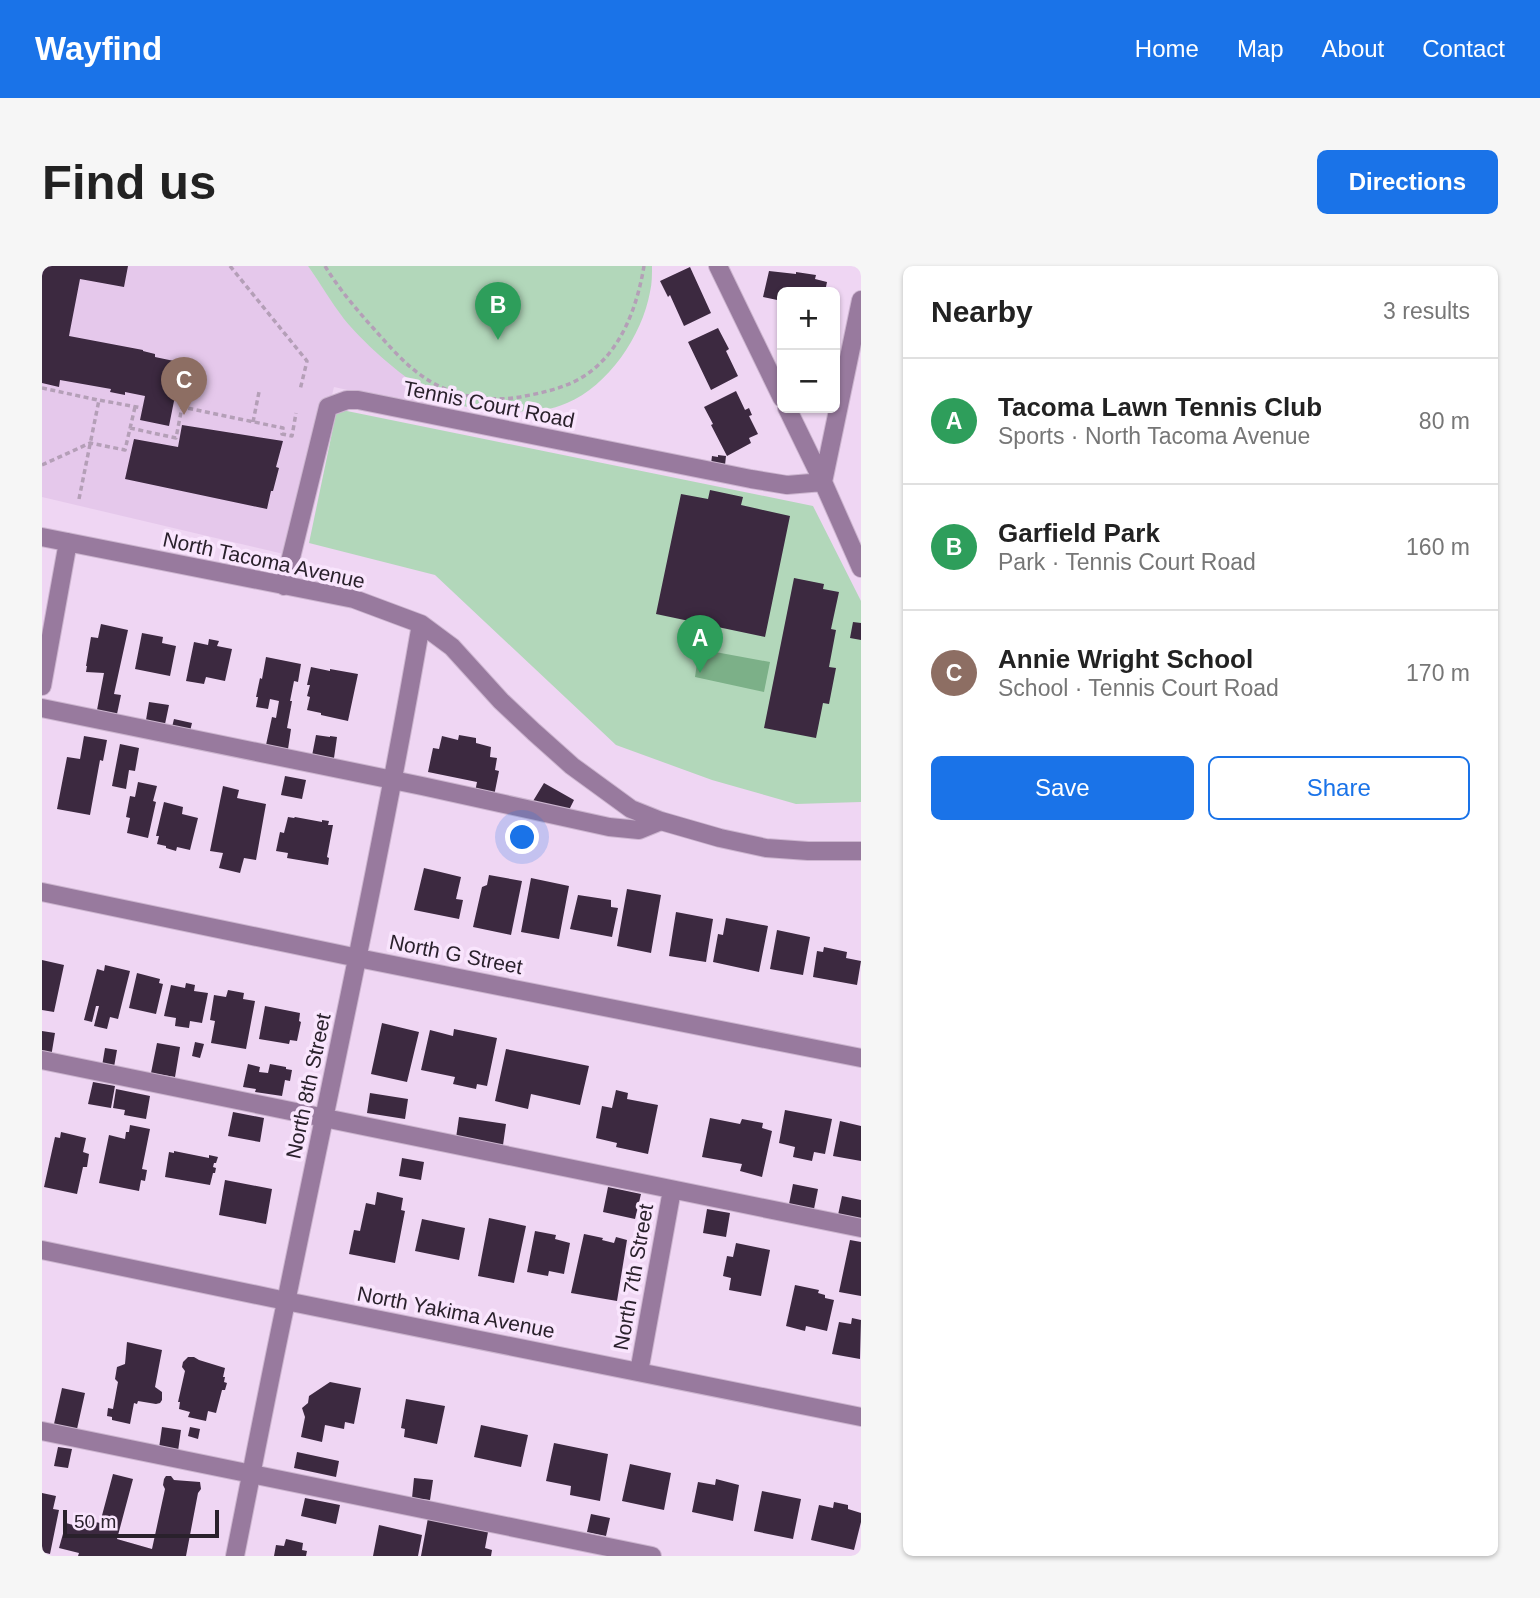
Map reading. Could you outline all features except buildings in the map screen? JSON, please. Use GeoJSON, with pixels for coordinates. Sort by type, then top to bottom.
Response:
{"type":"FeatureCollection","features":[{"type":"Feature","properties":{"kind":"street"},"geometry":{"type":"LineString","coordinates":[[718,266],[777,388]]}},
{"type":"Feature","properties":{"kind":"street"},"geometry":{"type":"LineString","coordinates":[[823,482],[857,339],[861,300]]}},
{"type":"Feature","properties":{"kind":"street","name":"Tennis Court Road"},"geometry":{"type":"LineString","coordinates":[[284,586],[328,407],[347,400],[358,400],[751,480],[787,485],[823,482]]}},
{"type":"Feature","properties":{"kind":"street"},"geometry":{"type":"LineString","coordinates":[[789,413],[861,568]]}},
{"type":"Feature","properties":{"kind":"street","name":"North Tacoma Avenue"},"geometry":{"type":"LineString","coordinates":[[42,537],[354,599],[421,624],[452,647],[501,701],[572,766],[631,809],[661,821],[766,848],[808,851],[861,850]]}},
{"type":"Feature","properties":{"kind":"street"},"geometry":{"type":"LineString","coordinates":[[42,686],[68,542]]}},
{"type":"Feature","properties":{"kind":"street","name":"North 8th Street"},"geometry":{"type":"LineString","coordinates":[[235,1556],[358,958],[421,624]]}},
{"type":"Feature","properties":{"kind":"street"},"geometry":{"type":"LineString","coordinates":[[42,708],[622,829],[644,829],[661,821]]}},
{"type":"Feature","properties":{"kind":"street","name":"North G Street"},"geometry":{"type":"LineString","coordinates":[[42,892],[861,1058]]}},
{"type":"Feature","properties":{"kind":"street"},"geometry":{"type":"LineString","coordinates":[[42,1060],[861,1228]]}},
{"type":"Feature","properties":{"kind":"street","name":"North 7th Street"},"geometry":{"type":"LineString","coordinates":[[639,1373],[673,1190]]}},
{"type":"Feature","properties":{"kind":"street","name":"North Yakima Avenue"},"geometry":{"type":"LineString","coordinates":[[42,1250],[861,1417]]}},
{"type":"Feature","properties":{"kind":"street"},"geometry":{"type":"LineString","coordinates":[[42,1431],[652,1556]]}},
{"type":"Feature","properties":{"kind":"path"},"geometry":{"type":"LineString","coordinates":[[230,266],[307,361],[300,390]]}},
{"type":"Feature","properties":{"kind":"path"},"geometry":{"type":"LineString","coordinates":[[325,266],[354,307],[396,354],[428,380],[466,395],[488,399],[542,393],[581,378],[597,366],[612,349],[628,323],[644,266]]}},
{"type":"Feature","properties":{"kind":"path"},"geometry":{"type":"LineString","coordinates":[[42,388],[142,408]]}},
{"type":"Feature","properties":{"kind":"path"},"geometry":{"type":"LineString","coordinates":[[253,422],[259,392]]}},
{"type":"Feature","properties":{"kind":"path"},"geometry":{"type":"LineString","coordinates":[[79,499],[99,400]]}},
{"type":"Feature","properties":{"kind":"path"},"geometry":{"type":"LineString","coordinates":[[42,466],[90,443],[125,450],[135,407]]}},
{"type":"Feature","properties":{"kind":"path"},"geometry":{"type":"LineString","coordinates":[[130,428],[176,438],[182,407],[283,428],[282,434],[301,438]]}},
{"type":"Feature","properties":{"kind":"path"},"geometry":{"type":"LineString","coordinates":[[292,436],[296,413]]}},
{"type":"Feature","properties":{"kind":"shaded area"},"geometry":{"type":"Polygon","coordinates":[[[42,266],[308,266],[349,324],[429,391],[425,407],[334,387],[292,556],[42,497],[42,266]]]}},
{"type":"Feature","properties":{"kind":"shaded area"},"geometry":{"type":"Polygon","coordinates":[[[308,266],[652,266],[652,276],[646,309],[631,342],[621,358],[596,385],[559,406],[536,411],[512,411],[460,405],[440,398],[409,379],[351,328],[308,266]]]}},
{"type":"Feature","properties":{"kind":"shaded area"},"geometry":{"type":"Polygon","coordinates":[[[337,409],[813,506],[861,601],[861,802],[796,804],[712,780],[616,745],[435,575],[309,543],[337,409]]]}},
{"type":"Feature","properties":{"kind":"shaded area"},"geometry":{"type":"Polygon","coordinates":[[[699,649],[770,662],[764,692],[695,677],[699,649]]]}},
{"type":"Feature","properties":{"kind":"place","name":"Garfield Park"},"geometry":{"type":"Point","coordinates":[498,340]}},
{"type":"Feature","properties":{"kind":"place","name":"Annie Wright School"},"geometry":{"type":"Point","coordinates":[184,415]}},
{"type":"Feature","properties":{"kind":"place","name":"Tacoma Lawn Tennis Club"},"geometry":{"type":"Point","coordinates":[700,673]}}]}
